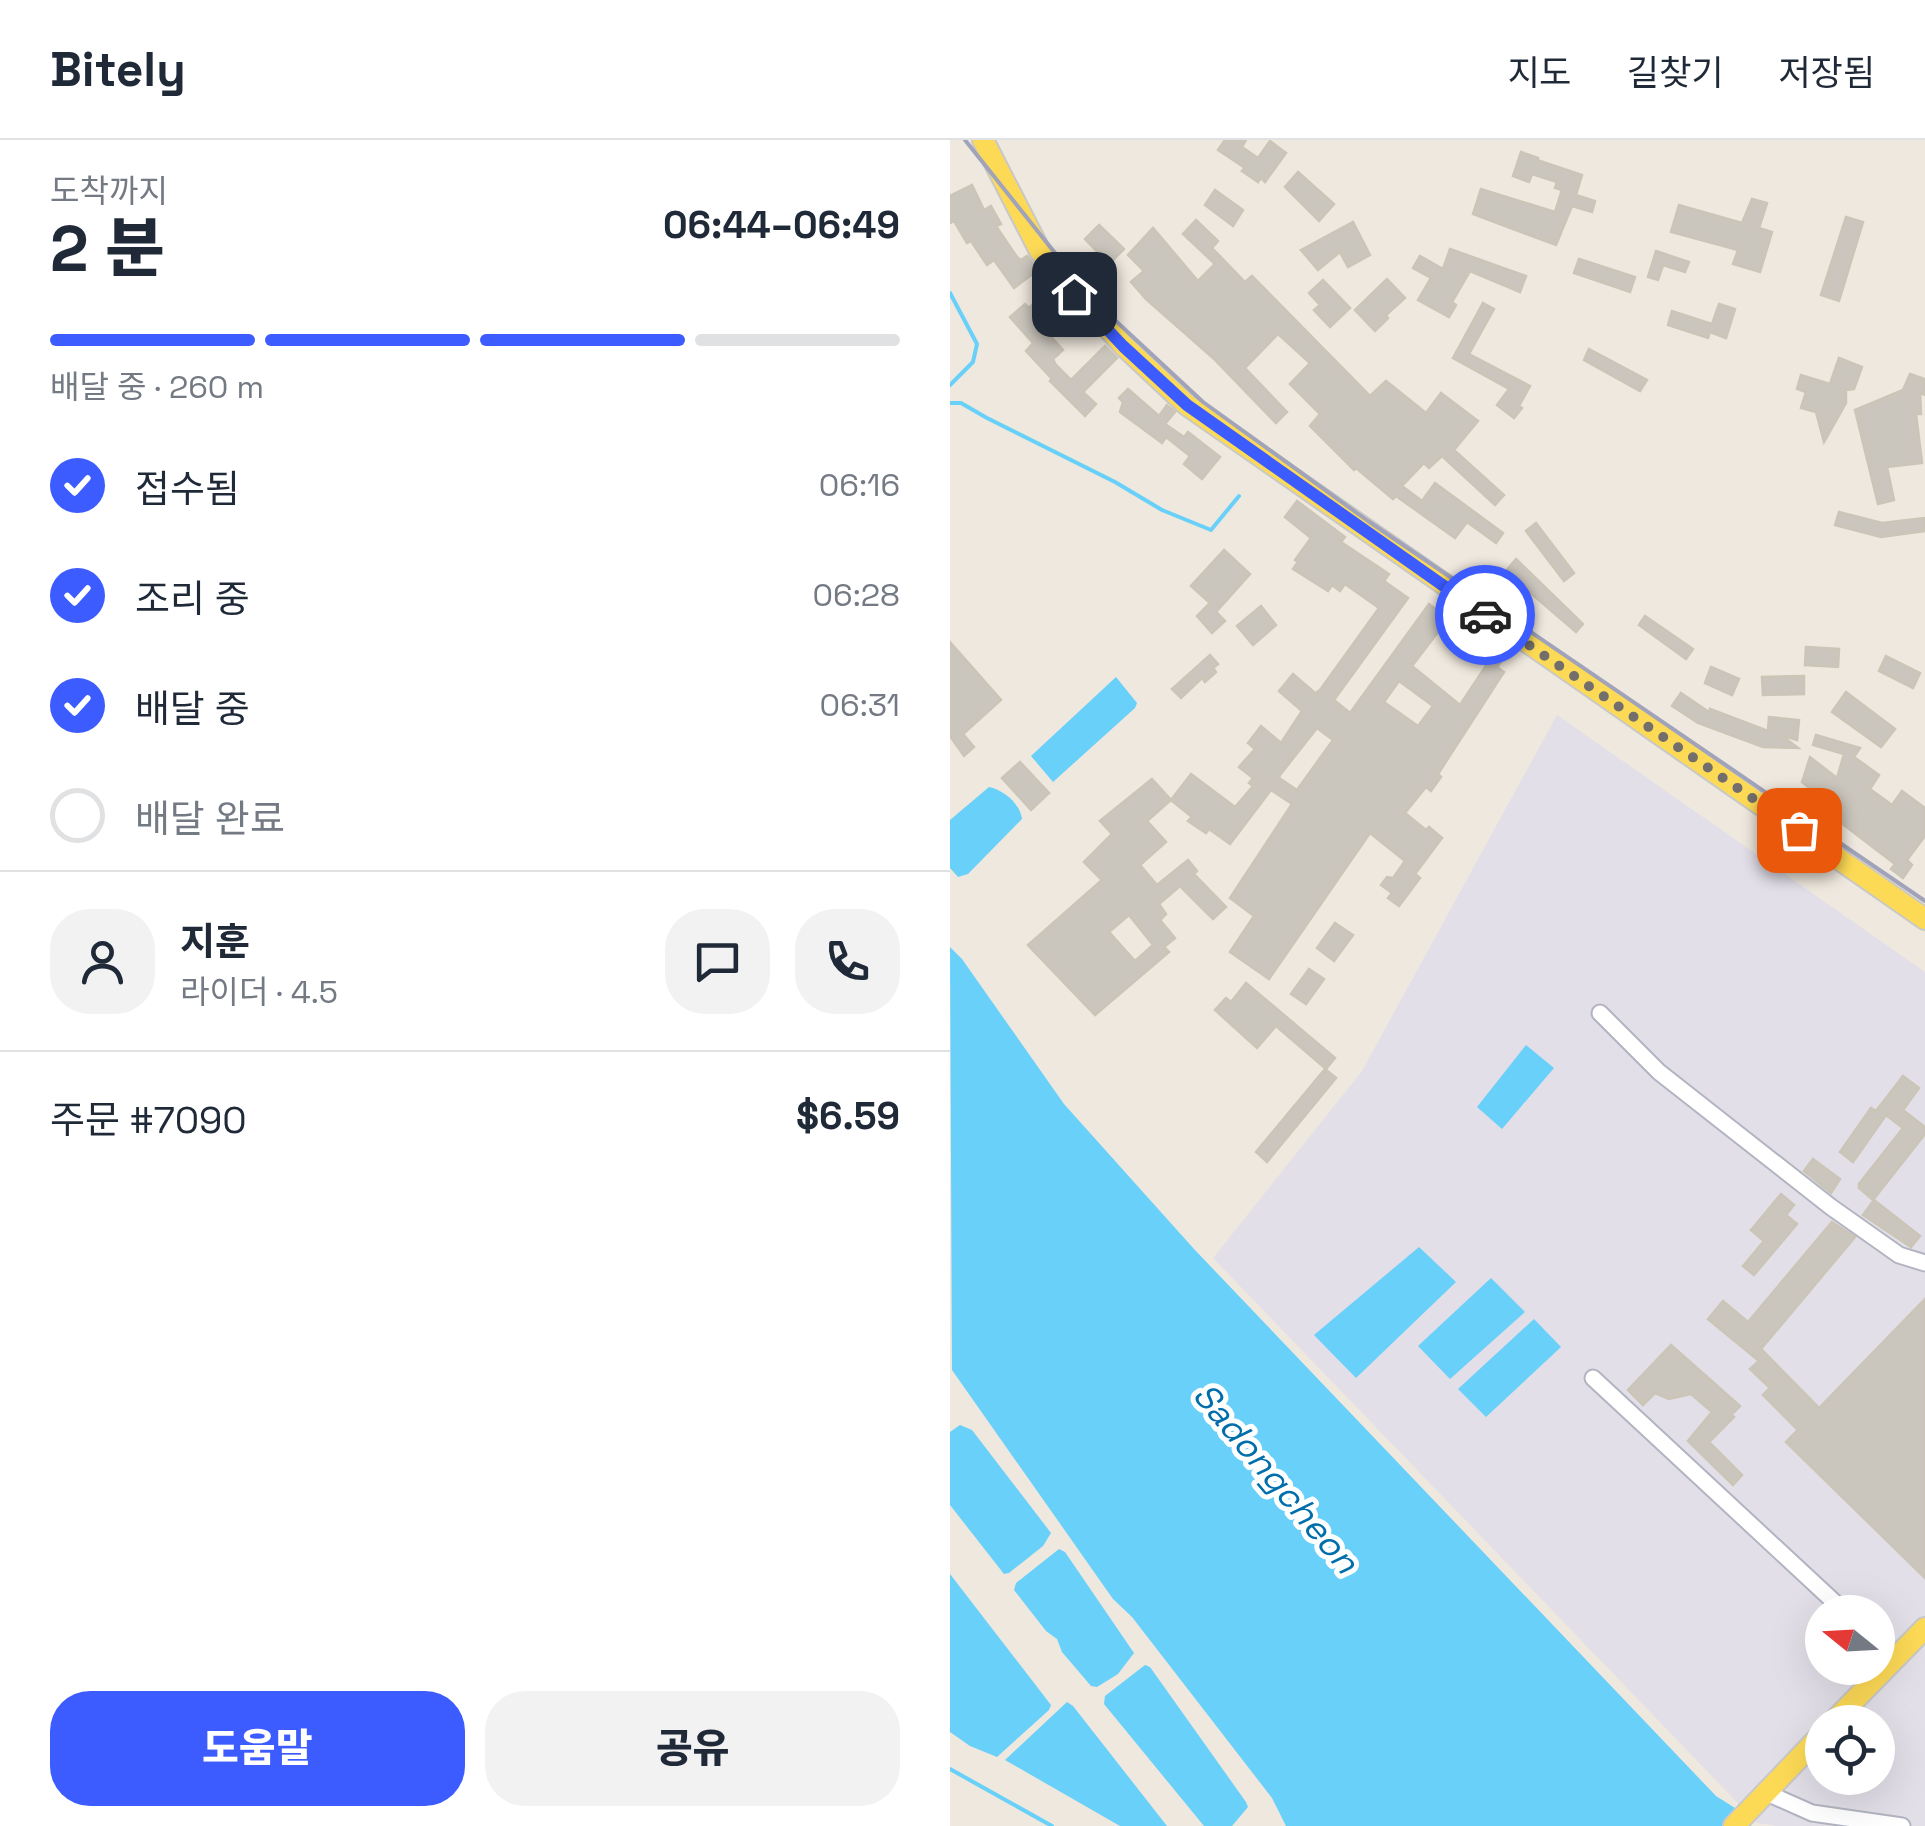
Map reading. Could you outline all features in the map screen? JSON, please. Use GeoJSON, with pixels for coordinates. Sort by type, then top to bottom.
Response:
{"type":"FeatureCollection","features":[{"type":"Feature","properties":{"kind":"main road"},"geometry":{"type":"LineString","coordinates":[[982,140],[1040,251],[1123,346],[1187,405],[1925,919]]}},
{"type":"Feature","properties":{"kind":"main road"},"geometry":{"type":"LineString","coordinates":[[1895,1658],[1925,1628]]}},
{"type":"Feature","properties":{"kind":"main road"},"geometry":{"type":"LineString","coordinates":[[1850,1705],[1869,1685]]}},
{"type":"Feature","properties":{"kind":"main road"},"geometry":{"type":"LineString","coordinates":[[1740,1820],[1805,1752]]}},
{"type":"Feature","properties":{"kind":"street"},"geometry":{"type":"LineString","coordinates":[[1600,1013],[1660,1072],[1831,1208],[1899,1255],[1925,1263]]}},
{"type":"Feature","properties":{"kind":"street"},"geometry":{"type":"LineString","coordinates":[[1593,1378],[1827,1595]]}},
{"type":"Feature","properties":{"kind":"street"},"geometry":{"type":"LineString","coordinates":[[1766,1793],[1812,1813],[1902,1826]]}},
{"type":"Feature","properties":{"kind":"shaded area"},"geometry":{"type":"Polygon","coordinates":[[[1557,715],[1925,972],[1925,1826],[1757,1823],[1213,1258],[1362,1071],[1557,715]]]}},
{"type":"Feature","properties":{"kind":"water"},"geometry":{"type":"Polygon","coordinates":[[[1116,677],[1137,703],[1135,708],[1053,782],[1031,756],[1116,677]]]}},
{"type":"Feature","properties":{"kind":"water"},"geometry":{"type":"Polygon","coordinates":[[[989,787],[1010,798],[1022,819],[968,874],[958,877],[950,868],[950,820],[989,787]]]}},
{"type":"Feature","properties":{"kind":"water","name":"Sadongcheon"},"geometry":{"type":"Polygon","coordinates":[[[950,947],[1064,1104],[1194,1249],[1716,1796],[1735,1808],[1745,1826],[1286,1826],[1272,1798],[1132,1617],[1113,1599],[952,1370],[950,947]]]}},
{"type":"Feature","properties":{"kind":"water"},"geometry":{"type":"Polygon","coordinates":[[[1526,1045],[1554,1068],[1502,1129],[1477,1107],[1526,1045]]]}},
{"type":"Feature","properties":{"kind":"water"},"geometry":{"type":"Polygon","coordinates":[[[1419,1247],[1456,1282],[1356,1378],[1314,1335],[1419,1247]]]}},
{"type":"Feature","properties":{"kind":"water"},"geometry":{"type":"Polygon","coordinates":[[[1491,1278],[1525,1312],[1450,1379],[1418,1346],[1491,1278]]]}},
{"type":"Feature","properties":{"kind":"water"},"geometry":{"type":"Polygon","coordinates":[[[1534,1319],[1561,1347],[1486,1417],[1458,1389],[1534,1319]]]}},
{"type":"Feature","properties":{"kind":"water"},"geometry":{"type":"Polygon","coordinates":[[[960,1425],[972,1430],[1051,1533],[1043,1546],[1009,1573],[1004,1574],[950,1505],[950,1432],[960,1425]]]}},
{"type":"Feature","properties":{"kind":"water"},"geometry":{"type":"Polygon","coordinates":[[[1059,1549],[1065,1552],[1134,1653],[1118,1674],[1097,1687],[1091,1686],[1014,1590],[1016,1583],[1059,1549]]]}},
{"type":"Feature","properties":{"kind":"water"},"geometry":{"type":"Polygon","coordinates":[[[950,1574],[1051,1705],[997,1757],[950,1732],[950,1574]]]}},
{"type":"Feature","properties":{"kind":"water"},"geometry":{"type":"Polygon","coordinates":[[[1145,1665],[1246,1802],[1248,1807],[1232,1826],[1204,1826],[1104,1704],[1105,1696],[1145,1665]]]}},
{"type":"Feature","properties":{"kind":"water"},"geometry":{"type":"Polygon","coordinates":[[[1067,1702],[1167,1826],[1120,1826],[1005,1760],[1067,1702]]]}},
{"type":"Feature","properties":{"kind":"building"},"geometry":{"type":"Polygon","coordinates":[[[1225,140],[1246,140],[1242,147],[1258,158],[1270,141],[1286,153],[1265,182],[1261,178],[1258,182],[1218,150],[1225,140]]]}},
{"type":"Feature","properties":{"kind":"building"},"geometry":{"type":"Polygon","coordinates":[[[1521,152],[1582,175],[1576,195],[1595,201],[1592,212],[1572,206],[1556,245],[1473,214],[1481,189],[1555,212],[1562,190],[1555,188],[1557,182],[1532,174],[1529,182],[1513,176],[1521,152]]]}},
{"type":"Feature","properties":{"kind":"building"},"geometry":{"type":"Polygon","coordinates":[[[1298,172],[1334,204],[1319,221],[1285,187],[1298,172]]]}},
{"type":"Feature","properties":{"kind":"building"},"geometry":{"type":"Polygon","coordinates":[[[972,185],[984,210],[991,206],[1001,224],[996,226],[1017,257],[1021,260],[1027,256],[1038,270],[1014,288],[994,260],[987,265],[954,221],[950,223],[950,196],[972,185]]]}},
{"type":"Feature","properties":{"kind":"building"},"geometry":{"type":"Polygon","coordinates":[[[1215,190],[1243,210],[1233,226],[1205,205],[1215,190]]]}},
{"type":"Feature","properties":{"kind":"building"},"geometry":{"type":"Polygon","coordinates":[[[1752,199],[1767,203],[1759,228],[1772,232],[1760,272],[1733,264],[1738,250],[1671,232],[1679,205],[1742,223],[1752,199]]]}},
{"type":"Feature","properties":{"kind":"building"},"geometry":{"type":"Polygon","coordinates":[[[1846,217],[1863,222],[1839,301],[1821,295],[1846,217]]]}},
{"type":"Feature","properties":{"kind":"building"},"geometry":{"type":"Polygon","coordinates":[[[1196,220],[1218,241],[1212,248],[1245,282],[1252,276],[1370,396],[1386,381],[1426,413],[1441,393],[1478,421],[1454,450],[1504,495],[1495,505],[1442,456],[1429,468],[1424,463],[1402,486],[1422,501],[1435,483],[1503,533],[1496,543],[1467,522],[1455,538],[1354,470],[1310,426],[1320,414],[1290,384],[1310,363],[1278,334],[1245,368],[1287,412],[1276,423],[1213,358],[1146,299],[1131,282],[1144,271],[1128,255],[1153,228],[1198,281],[1215,264],[1183,234],[1196,220]]]}},
{"type":"Feature","properties":{"kind":"building"},"geometry":{"type":"Polygon","coordinates":[[[1353,222],[1370,255],[1348,267],[1340,252],[1318,270],[1301,250],[1353,222]]]}},
{"type":"Feature","properties":{"kind":"building"},"geometry":{"type":"Polygon","coordinates":[[[1099,225],[1124,249],[1109,264],[1085,239],[1099,225]]]}},
{"type":"Feature","properties":{"kind":"building"},"geometry":{"type":"Polygon","coordinates":[[[1450,249],[1526,276],[1520,292],[1470,271],[1452,302],[1456,305],[1449,317],[1418,300],[1431,278],[1413,268],[1420,256],[1443,269],[1450,249]]]}},
{"type":"Feature","properties":{"kind":"building"},"geometry":{"type":"Polygon","coordinates":[[[1656,251],[1689,262],[1685,272],[1663,265],[1658,280],[1648,277],[1656,251]]]}},
{"type":"Feature","properties":{"kind":"building"},"geometry":{"type":"Polygon","coordinates":[[[1579,259],[1635,277],[1630,292],[1574,273],[1579,259]]]}},
{"type":"Feature","properties":{"kind":"building"},"geometry":{"type":"Polygon","coordinates":[[[1387,279],[1405,298],[1375,331],[1355,310],[1387,279]]]}},
{"type":"Feature","properties":{"kind":"building"},"geometry":{"type":"Polygon","coordinates":[[[1323,280],[1350,308],[1330,327],[1314,310],[1320,305],[1309,293],[1323,280]]]}},
{"type":"Feature","properties":{"kind":"building"},"geometry":{"type":"Polygon","coordinates":[[[1053,286],[1068,304],[1044,329],[1063,350],[1053,359],[1056,365],[1071,380],[1105,346],[1117,358],[1083,392],[1096,404],[1085,416],[1026,351],[1033,343],[1010,317],[1025,304],[1029,308],[1053,286]]]}},
{"type":"Feature","properties":{"kind":"building"},"geometry":{"type":"Polygon","coordinates":[[[1483,303],[1494,309],[1469,354],[1530,386],[1514,418],[1497,405],[1509,389],[1453,358],[1483,303]]]}},
{"type":"Feature","properties":{"kind":"building"},"geometry":{"type":"Polygon","coordinates":[[[1719,304],[1735,309],[1726,338],[1710,332],[1708,338],[1668,325],[1672,311],[1712,324],[1719,304]]]}},
{"type":"Feature","properties":{"kind":"building"},"geometry":{"type":"Polygon","coordinates":[[[1589,349],[1647,380],[1640,391],[1584,360],[1589,349]]]}},
{"type":"Feature","properties":{"kind":"building"},"geometry":{"type":"Polygon","coordinates":[[[1839,358],[1862,367],[1854,389],[1846,390],[1846,403],[1824,442],[1816,412],[1801,408],[1806,392],[1797,389],[1801,375],[1830,384],[1839,358]]]}},
{"type":"Feature","properties":{"kind":"building"},"geometry":{"type":"Polygon","coordinates":[[[1910,374],[1925,379],[1925,395],[1920,393],[1921,414],[1916,414],[1922,463],[1887,467],[1894,500],[1878,504],[1855,410],[1903,390],[1910,374]]]}},
{"type":"Feature","properties":{"kind":"building"},"geometry":{"type":"Polygon","coordinates":[[[1128,389],[1159,416],[1167,405],[1175,412],[1165,424],[1184,437],[1188,432],[1220,457],[1202,479],[1184,464],[1190,456],[1166,437],[1162,443],[1120,412],[1123,402],[1119,398],[1128,389]]]}},
{"type":"Feature","properties":{"kind":"building"},"geometry":{"type":"Polygon","coordinates":[[[1297,501],[1345,537],[1341,542],[1389,574],[1384,581],[1408,598],[1334,700],[1350,713],[1429,604],[1448,619],[1412,666],[1460,705],[1499,646],[1508,652],[1497,667],[1504,672],[1438,774],[1441,777],[1431,791],[1426,787],[1405,813],[1442,838],[1415,874],[1420,878],[1399,906],[1388,898],[1392,893],[1381,885],[1387,877],[1393,878],[1405,861],[1370,833],[1269,979],[1230,952],[1254,916],[1230,898],[1292,804],[1271,790],[1230,844],[1209,829],[1206,833],[1188,821],[1192,817],[1171,800],[1191,774],[1235,807],[1253,786],[1249,783],[1253,778],[1239,767],[1255,749],[1248,743],[1261,726],[1281,743],[1302,711],[1279,691],[1293,674],[1315,693],[1320,690],[1379,608],[1345,584],[1340,591],[1332,585],[1328,591],[1293,569],[1311,538],[1285,517],[1297,501]],[[1399,681],[1384,702],[1418,726],[1433,706],[1399,681]],[[1317,728],[1279,778],[1297,790],[1333,740],[1317,728]]]}},
{"type":"Feature","properties":{"kind":"building"},"geometry":{"type":"Polygon","coordinates":[[[1839,512],[1882,523],[1925,518],[1925,531],[1881,537],[1835,525],[1839,512]]]}},
{"type":"Feature","properties":{"kind":"building"},"geometry":{"type":"Polygon","coordinates":[[[1536,523],[1574,573],[1564,581],[1526,531],[1536,523]]]}},
{"type":"Feature","properties":{"kind":"building"},"geometry":{"type":"Polygon","coordinates":[[[1224,550],[1250,574],[1216,612],[1225,621],[1212,633],[1197,616],[1210,603],[1191,586],[1224,550]]]}},
{"type":"Feature","properties":{"kind":"building"},"geometry":{"type":"Polygon","coordinates":[[[1516,559],[1583,624],[1576,632],[1526,589],[1520,596],[1515,591],[1506,604],[1488,592],[1516,559]]]}},
{"type":"Feature","properties":{"kind":"building"},"geometry":{"type":"Polygon","coordinates":[[[1261,606],[1276,625],[1253,645],[1237,626],[1261,606]]]}},
{"type":"Feature","properties":{"kind":"building"},"geometry":{"type":"Polygon","coordinates":[[[1645,616],[1693,649],[1686,659],[1639,625],[1645,616]]]}},
{"type":"Feature","properties":{"kind":"building"},"geometry":{"type":"Polygon","coordinates":[[[950,642],[1001,700],[963,734],[974,747],[964,756],[950,736],[950,642]]]}},
{"type":"Feature","properties":{"kind":"building"},"geometry":{"type":"Polygon","coordinates":[[[1806,647],[1839,649],[1838,667],[1805,665],[1806,647]]]}},
{"type":"Feature","properties":{"kind":"building"},"geometry":{"type":"Polygon","coordinates":[[[1210,655],[1218,664],[1213,668],[1216,672],[1205,682],[1202,678],[1181,698],[1172,689],[1210,655]]]}},
{"type":"Feature","properties":{"kind":"building"},"geometry":{"type":"Polygon","coordinates":[[[1886,656],[1920,673],[1913,688],[1879,671],[1886,656]]]}},
{"type":"Feature","properties":{"kind":"building"},"geometry":{"type":"Polygon","coordinates":[[[1711,667],[1739,679],[1732,695],[1705,683],[1711,667]]]}},
{"type":"Feature","properties":{"kind":"building"},"geometry":{"type":"Polygon","coordinates":[[[1804,676],[1804,694],[1763,695],[1762,677],[1804,676]]]}},
{"type":"Feature","properties":{"kind":"building"},"geometry":{"type":"Polygon","coordinates":[[[1846,692],[1895,729],[1881,747],[1832,712],[1846,692]]]}},
{"type":"Feature","properties":{"kind":"building"},"geometry":{"type":"Polygon","coordinates":[[[1681,693],[1709,712],[1710,709],[1768,731],[1769,717],[1799,720],[1797,740],[1781,735],[1798,748],[1763,747],[1698,723],[1672,706],[1681,693]]]}},
{"type":"Feature","properties":{"kind":"building"},"geometry":{"type":"Polygon","coordinates":[[[1816,735],[1860,748],[1854,757],[1879,775],[1870,789],[1892,805],[1902,791],[1925,808],[1925,836],[1907,860],[1912,865],[1903,878],[1891,869],[1895,864],[1836,819],[1840,812],[1802,782],[1810,757],[1837,778],[1844,754],[1813,745],[1816,735]]]}},
{"type":"Feature","properties":{"kind":"building"},"geometry":{"type":"Polygon","coordinates":[[[1020,762],[1049,793],[1031,810],[1002,778],[1020,762]]]}},
{"type":"Feature","properties":{"kind":"building"},"geometry":{"type":"Polygon","coordinates":[[[1152,779],[1171,800],[1147,821],[1166,842],[1140,865],[1157,885],[1188,860],[1197,871],[1194,874],[1226,907],[1213,919],[1180,886],[1159,904],[1166,914],[1160,920],[1175,938],[1164,947],[1169,952],[1095,1015],[1028,945],[1102,880],[1084,862],[1112,834],[1100,821],[1152,779]],[[1129,915],[1109,932],[1135,961],[1153,945],[1129,915]]]}},
{"type":"Feature","properties":{"kind":"building"},"geometry":{"type":"Polygon","coordinates":[[[1335,923],[1353,935],[1334,961],[1317,948],[1335,923]]]}},
{"type":"Feature","properties":{"kind":"building"},"geometry":{"type":"Polygon","coordinates":[[[1309,969],[1324,979],[1306,1004],[1291,994],[1309,969]]]}},
{"type":"Feature","properties":{"kind":"building"},"geometry":{"type":"Polygon","coordinates":[[[1246,983],[1335,1058],[1326,1069],[1276,1026],[1257,1048],[1215,1010],[1226,998],[1231,1002],[1246,983]]]}},
{"type":"Feature","properties":{"kind":"building"},"geometry":{"type":"Polygon","coordinates":[[[1325,1069],[1336,1078],[1267,1162],[1256,1152],[1325,1069]]]}},
{"type":"Feature","properties":{"kind":"building"},"geometry":{"type":"Polygon","coordinates":[[[1903,1076],[1919,1088],[1903,1110],[1925,1127],[1925,1134],[1873,1200],[1859,1184],[1903,1128],[1886,1115],[1853,1162],[1840,1152],[1871,1108],[1876,1111],[1903,1076]]]}},
{"type":"Feature","properties":{"kind":"building"},"geometry":{"type":"Polygon","coordinates":[[[1813,1159],[1840,1179],[1831,1193],[1804,1171],[1813,1159]]]}},
{"type":"Feature","properties":{"kind":"building"},"geometry":{"type":"Polygon","coordinates":[[[1781,1194],[1794,1205],[1786,1215],[1797,1224],[1754,1275],[1743,1266],[1764,1241],[1751,1230],[1781,1194]]]}},
{"type":"Feature","properties":{"kind":"building"},"geometry":{"type":"Polygon","coordinates":[[[1874,1200],[1920,1236],[1911,1247],[1863,1215],[1874,1200]]]}},
{"type":"Feature","properties":{"kind":"building"},"geometry":{"type":"Polygon","coordinates":[[[1832,1222],[1855,1237],[1761,1349],[1819,1408],[1925,1299],[1925,1578],[1786,1442],[1798,1430],[1763,1395],[1770,1388],[1750,1369],[1759,1361],[1708,1319],[1723,1301],[1748,1322],[1832,1222]]]}},
{"type":"Feature","properties":{"kind":"building"},"geometry":{"type":"Polygon","coordinates":[[[1671,1345],[1740,1406],[1709,1442],[1742,1475],[1733,1485],[1688,1441],[1712,1412],[1691,1394],[1669,1399],[1655,1393],[1643,1405],[1628,1390],[1671,1345]]]}},
{"type":"Feature","properties":{"kind":"waterway"},"geometry":{"type":"LineString","coordinates":[[950,293],[977,344],[973,362],[950,385]]}},
{"type":"Feature","properties":{"kind":"waterway"},"geometry":{"type":"LineString","coordinates":[[950,403],[961,403],[1162,510],[1211,530],[1239,496]]}},
{"type":"Feature","properties":{"kind":"waterway"},"geometry":{"type":"LineString","coordinates":[[950,1769],[1052,1826]]}},
{"type":"Feature","properties":{"kind":"railway"},"geometry":{"type":"LineString","coordinates":[[965,140],[1090,297],[1203,402],[1368,521],[1925,901]]}},
{"type":"Feature","properties":{"kind":"way so far"},"geometry":{"type":"LineString","coordinates":[[1485,615],[1799,830]]}},
{"type":"Feature","properties":{"kind":"route"},"geometry":{"type":"LineString","coordinates":[[1074,294],[1187,405],[1485,615]]}}]}
